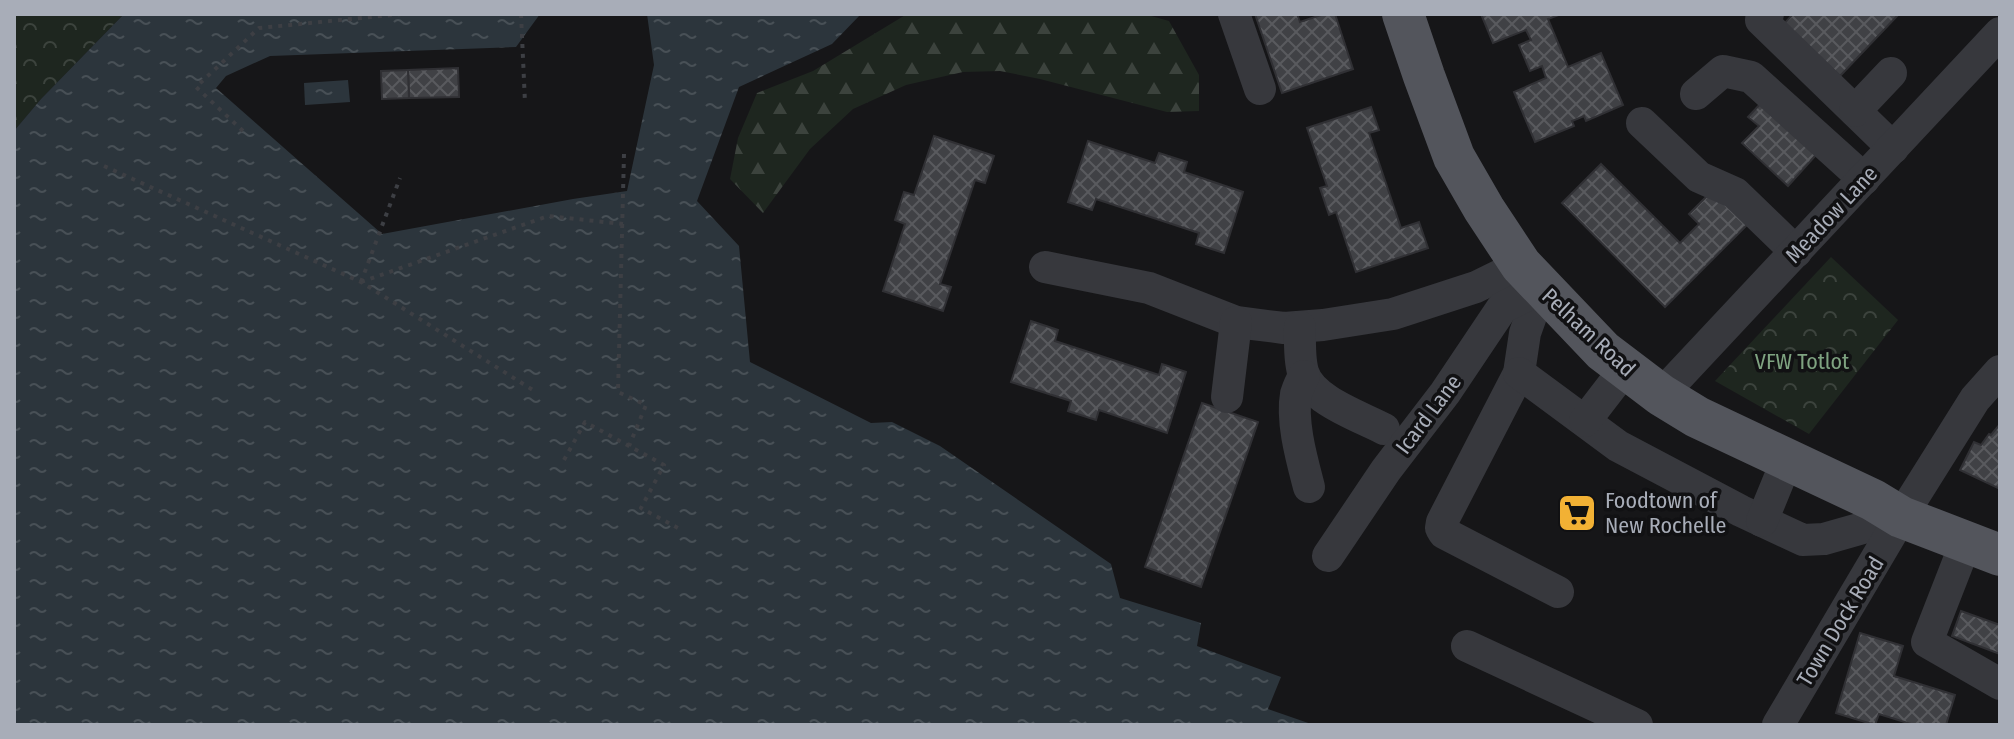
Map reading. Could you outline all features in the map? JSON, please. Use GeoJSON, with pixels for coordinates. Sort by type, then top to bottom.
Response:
{"type":"FeatureCollection","features":[{"type":"Feature","properties":{"kind":"main road","name":"Pelham Road"},"geometry":{"type":"LineString","coordinates":[[1403,14],[1454,157],[1484,209],[1531,276],[1603,351],[1661,395],[1697,417],[1873,500],[1901,517],[1983,549]]}},
{"type":"Feature","properties":{"kind":"street"},"geometry":{"type":"LineString","coordinates":[[1234,14],[1260,89]]}},
{"type":"Feature","properties":{"kind":"street"},"geometry":{"type":"LineString","coordinates":[[1768,14],[1761,20],[1893,148]]}},
{"type":"Feature","properties":{"kind":"street","name":"Meadow Lane"},"geometry":{"type":"LineString","coordinates":[[1661,395],[2000,33]]}},
{"type":"Feature","properties":{"kind":"street"},"geometry":{"type":"LineString","coordinates":[[1696,94],[1723,71],[1751,77],[1864,179]]}},
{"type":"Feature","properties":{"kind":"street"},"geometry":{"type":"LineString","coordinates":[[1855,111],[1891,73]]}},
{"type":"Feature","properties":{"kind":"street"},"geometry":{"type":"LineString","coordinates":[[1642,123],[1699,177],[1735,193],[1796,252]]}},
{"type":"Feature","properties":{"kind":"street"},"geometry":{"type":"LineString","coordinates":[[1045,267],[1149,288],[1236,322],[1284,328],[1393,314],[1476,287],[1531,276],[1519,373],[1441,528],[1444,533],[1558,592]]}},
{"type":"Feature","properties":{"kind":"street","name":"Icard Lane"},"geometry":{"type":"LineString","coordinates":[[1328,556],[1502,308],[1531,276]]}},
{"type":"Feature","properties":{"kind":"street"},"geometry":{"type":"LineString","coordinates":[[1227,397],[1236,322]]}},
{"type":"Feature","properties":{"kind":"street"},"geometry":{"type":"LineString","coordinates":[[1300,327],[1301,365],[1310,387],[1320,396],[1384,429]]}},
{"type":"Feature","properties":{"kind":"street"},"geometry":{"type":"LineString","coordinates":[[1585,421],[1625,369]]}},
{"type":"Feature","properties":{"kind":"street","name":"Town Dock Road"},"geometry":{"type":"LineString","coordinates":[[1778,725],[1975,399],[2000,371]]}},
{"type":"Feature","properties":{"kind":"street"},"geometry":{"type":"LineString","coordinates":[[1519,373],[1618,446],[1803,540],[1824,539],[1901,517]]}},
{"type":"Feature","properties":{"kind":"street"},"geometry":{"type":"LineString","coordinates":[[1304,376],[1296,394],[1296,423],[1309,487]]}},
{"type":"Feature","properties":{"kind":"street"},"geometry":{"type":"LineString","coordinates":[[1762,521],[1787,460]]}},
{"type":"Feature","properties":{"kind":"street"},"geometry":{"type":"LineString","coordinates":[[1983,549],[1927,642],[2000,684]]}},
{"type":"Feature","properties":{"kind":"street"},"geometry":{"type":"LineString","coordinates":[[1467,646],[1637,725]]}},
{"type":"Feature","properties":{"kind":"path"},"geometry":{"type":"LineString","coordinates":[[243,131],[196,87],[259,28],[340,17],[402,14]]}},
{"type":"Feature","properties":{"kind":"path"},"geometry":{"type":"LineString","coordinates":[[521,14],[525,103]]}},
{"type":"Feature","properties":{"kind":"path"},"geometry":{"type":"LineString","coordinates":[[624,154],[618,392],[646,405],[629,446]]}},
{"type":"Feature","properties":{"kind":"path"},"geometry":{"type":"LineString","coordinates":[[104,166],[361,282],[536,392]]}},
{"type":"Feature","properties":{"kind":"path"},"geometry":{"type":"LineString","coordinates":[[361,282],[400,178]]}},
{"type":"Feature","properties":{"kind":"path"},"geometry":{"type":"LineString","coordinates":[[361,282],[548,216],[623,224]]}},
{"type":"Feature","properties":{"kind":"path"},"geometry":{"type":"LineString","coordinates":[[564,460],[585,422],[664,465],[641,508],[678,528]]}},
{"type":"Feature","properties":{"kind":"green space"},"geometry":{"type":"Polygon","coordinates":[[[14,14],[124,14],[14,131],[14,14]]]}},
{"type":"Feature","properties":{"kind":"green space"},"geometry":{"type":"Polygon","coordinates":[[[907,14],[1144,14],[1169,21],[1199,75],[1199,111],[1167,112],[1000,71],[963,72],[906,85],[853,109],[810,149],[763,213],[730,179],[738,138],[757,93],[813,71],[907,14]]]}},
{"type":"Feature","properties":{"kind":"green space","name":"VFW Totlot"},"geometry":{"type":"Polygon","coordinates":[[[1831,257],[1898,320],[1809,434],[1715,381],[1831,257]]]}},
{"type":"Feature","properties":{"kind":"water"},"geometry":{"type":"Polygon","coordinates":[[[124,14],[540,14],[516,47],[270,56],[226,76],[216,88],[382,234],[627,191],[654,65],[647,14],[861,14],[832,44],[739,87],[697,201],[739,246],[750,362],[871,423],[892,422],[940,446],[1111,564],[1120,598],[1201,623],[1197,646],[1281,677],[1268,709],[1314,725],[14,725],[14,131],[124,14]]]}},
{"type":"Feature","properties":{"kind":"water"},"geometry":{"type":"Polygon","coordinates":[[[348,80],[350,102],[305,105],[304,83],[348,80]]]}},
{"type":"Feature","properties":{"kind":"building"},"geometry":{"type":"Polygon","coordinates":[[[1255,14],[1297,14],[1300,22],[1324,14],[1335,14],[1353,69],[1282,93],[1255,14]]]}},
{"type":"Feature","properties":{"kind":"building"},"geometry":{"type":"Polygon","coordinates":[[[1481,14],[1561,14],[1548,19],[1568,67],[1601,53],[1623,105],[1586,121],[1584,116],[1572,121],[1574,126],[1535,142],[1514,92],[1546,78],[1542,66],[1530,71],[1519,45],[1531,40],[1526,30],[1493,43],[1481,14]]]}},
{"type":"Feature","properties":{"kind":"building"},"geometry":{"type":"Polygon","coordinates":[[[1793,14],[1899,14],[1840,76],[1784,24],[1793,14]]]}},
{"type":"Feature","properties":{"kind":"building"},"geometry":{"type":"Polygon","coordinates":[[[458,68],[459,97],[409,98],[408,70],[458,68]]]}},
{"type":"Feature","properties":{"kind":"building"},"geometry":{"type":"Polygon","coordinates":[[[408,70],[409,98],[382,99],[381,71],[408,70]]]}},
{"type":"Feature","properties":{"kind":"building"},"geometry":{"type":"Polygon","coordinates":[[[1764,100],[1816,155],[1788,186],[1742,143],[1759,126],[1748,117],[1764,100]]]}},
{"type":"Feature","properties":{"kind":"building"},"geometry":{"type":"Polygon","coordinates":[[[1371,107],[1379,130],[1369,133],[1401,228],[1419,222],[1428,248],[1356,272],[1336,212],[1329,215],[1320,188],[1327,186],[1307,128],[1371,107]]]}},
{"type":"Feature","properties":{"kind":"building"},"geometry":{"type":"Polygon","coordinates":[[[934,136],[994,156],[985,183],[975,180],[940,284],[951,287],[943,311],[883,291],[905,224],[895,220],[904,192],[914,195],[934,136]]]}},
{"type":"Feature","properties":{"kind":"building"},"geometry":{"type":"Polygon","coordinates":[[[1088,141],[1155,163],[1159,153],[1187,162],[1184,172],[1243,192],[1224,253],[1196,244],[1199,233],[1096,199],[1092,210],[1068,202],[1088,141]]]}},
{"type":"Feature","properties":{"kind":"building"},"geometry":{"type":"Polygon","coordinates":[[[1601,164],[1680,243],[1699,224],[1689,214],[1713,190],[1747,225],[1665,307],[1562,203],[1601,164]]]}},
{"type":"Feature","properties":{"kind":"building"},"geometry":{"type":"Polygon","coordinates":[[[1031,321],[1058,330],[1055,341],[1159,375],[1162,364],[1186,372],[1167,433],[1099,410],[1096,420],[1068,411],[1071,401],[1011,382],[1031,321]]]}},
{"type":"Feature","properties":{"kind":"building"},"geometry":{"type":"Polygon","coordinates":[[[1202,403],[1258,422],[1201,587],[1145,567],[1202,403]]]}},
{"type":"Feature","properties":{"kind":"building"},"geometry":{"type":"Polygon","coordinates":[[[2000,424],[2000,489],[1960,470],[1974,442],[1981,445],[2000,424]]]}},
{"type":"Feature","properties":{"kind":"building"},"geometry":{"type":"Polygon","coordinates":[[[1961,611],[2000,625],[2000,654],[1952,636],[1961,611]]]}},
{"type":"Feature","properties":{"kind":"building"},"geometry":{"type":"Polygon","coordinates":[[[1860,633],[1903,646],[1894,676],[1955,695],[1946,725],[1914,725],[1879,714],[1875,725],[1836,713],[1860,633]]]}},
{"type":"Feature","properties":{"kind":"place","name":"Foodtown of New Rochelle"},"geometry":{"type":"Point","coordinates":[1577,513]}}]}
